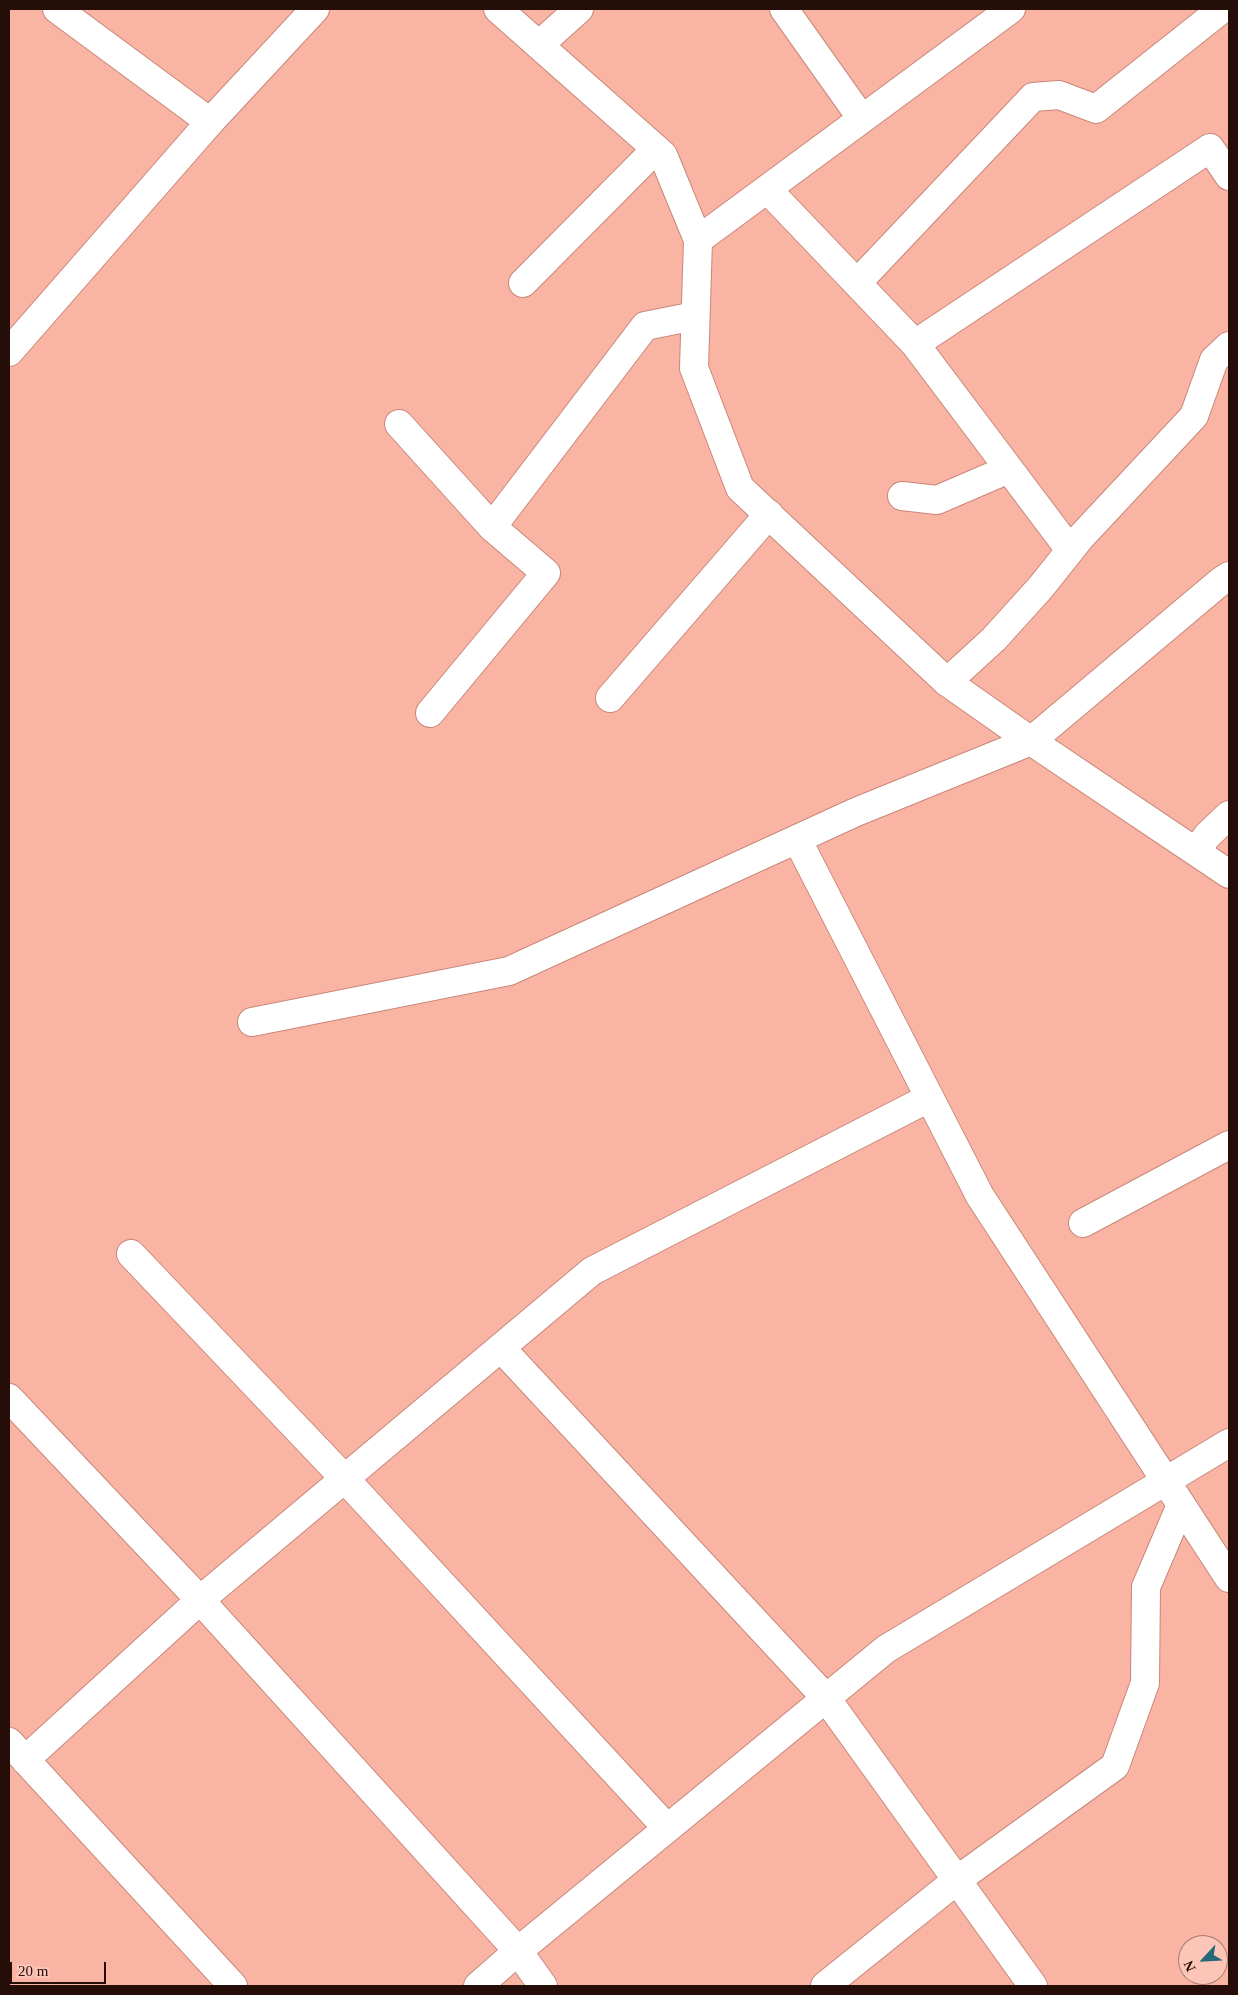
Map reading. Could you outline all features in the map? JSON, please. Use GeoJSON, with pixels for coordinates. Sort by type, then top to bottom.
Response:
{"type":"FeatureCollection","features":[{"type":"Feature","properties":{"kind":"street"},"geometry":{"type":"LineString","coordinates":[[58,9],[210,122]]}},
{"type":"Feature","properties":{"kind":"street"},"geometry":{"type":"LineString","coordinates":[[9,352],[210,122],[315,9]]}},
{"type":"Feature","properties":{"kind":"street"},"geometry":{"type":"LineString","coordinates":[[498,9],[663,155],[698,240],[694,368],[740,488],[947,682],[1229,874]]}},
{"type":"Feature","properties":{"kind":"street"},"geometry":{"type":"LineString","coordinates":[[539,45],[578,9]]}},
{"type":"Feature","properties":{"kind":"street"},"geometry":{"type":"LineString","coordinates":[[784,9],[862,119]]}},
{"type":"Feature","properties":{"kind":"street"},"geometry":{"type":"LineString","coordinates":[[698,240],[1010,9]]}},
{"type":"Feature","properties":{"kind":"street"},"geometry":{"type":"LineString","coordinates":[[857,283],[1033,98],[1059,94],[1096,108],[1222,9]]}},
{"type":"Feature","properties":{"kind":"street"},"geometry":{"type":"LineString","coordinates":[[915,344],[1210,148],[1229,176]]}},
{"type":"Feature","properties":{"kind":"street"},"geometry":{"type":"LineString","coordinates":[[523,283],[656,149]]}},
{"type":"Feature","properties":{"kind":"street"},"geometry":{"type":"LineString","coordinates":[[767,189],[915,344],[1070,550]]}},
{"type":"Feature","properties":{"kind":"street"},"geometry":{"type":"LineString","coordinates":[[492,527],[645,326],[695,316]]}},
{"type":"Feature","properties":{"kind":"street"},"geometry":{"type":"LineString","coordinates":[[947,682],[994,638],[1041,587],[1070,550],[1194,416],[1214,360],[1229,346]]}},
{"type":"Feature","properties":{"kind":"street"},"geometry":{"type":"LineString","coordinates":[[399,424],[492,527],[546,573],[430,712]]}},
{"type":"Feature","properties":{"kind":"street"},"geometry":{"type":"LineString","coordinates":[[902,496],[937,500],[1009,469]]}},
{"type":"Feature","properties":{"kind":"street"},"geometry":{"type":"LineString","coordinates":[[610,698],[769,514]]}},
{"type":"Feature","properties":{"kind":"street"},"geometry":{"type":"LineString","coordinates":[[252,1022],[509,971],[856,812],[1031,741],[1229,576]]}},
{"type":"Feature","properties":{"kind":"street"},"geometry":{"type":"LineString","coordinates":[[1196,851],[1207,836],[1229,815]]}},
{"type":"Feature","properties":{"kind":"street"},"geometry":{"type":"LineString","coordinates":[[797,839],[980,1196],[1229,1578]]}},
{"type":"Feature","properties":{"kind":"street"},"geometry":{"type":"LineString","coordinates":[[233,1986],[17,1751],[592,1271],[929,1098]]}},
{"type":"Feature","properties":{"kind":"street"},"geometry":{"type":"LineString","coordinates":[[1083,1223],[1229,1145]]}},
{"type":"Feature","properties":{"kind":"street"},"geometry":{"type":"LineString","coordinates":[[131,1254],[345,1479],[667,1828]]}},
{"type":"Feature","properties":{"kind":"street"},"geometry":{"type":"LineString","coordinates":[[501,1348],[826,1698],[1033,1986]]}},
{"type":"Feature","properties":{"kind":"street"},"geometry":{"type":"LineString","coordinates":[[9,1398],[200,1600],[518,1951],[544,1986]]}},
{"type":"Feature","properties":{"kind":"street"},"geometry":{"type":"LineString","coordinates":[[478,1986],[518,1951],[886,1649],[1229,1443]]}},
{"type":"Feature","properties":{"kind":"street"},"geometry":{"type":"LineString","coordinates":[[825,1986],[957,1880],[1115,1766],[1145,1683],[1146,1587],[1181,1505]]}}]}
